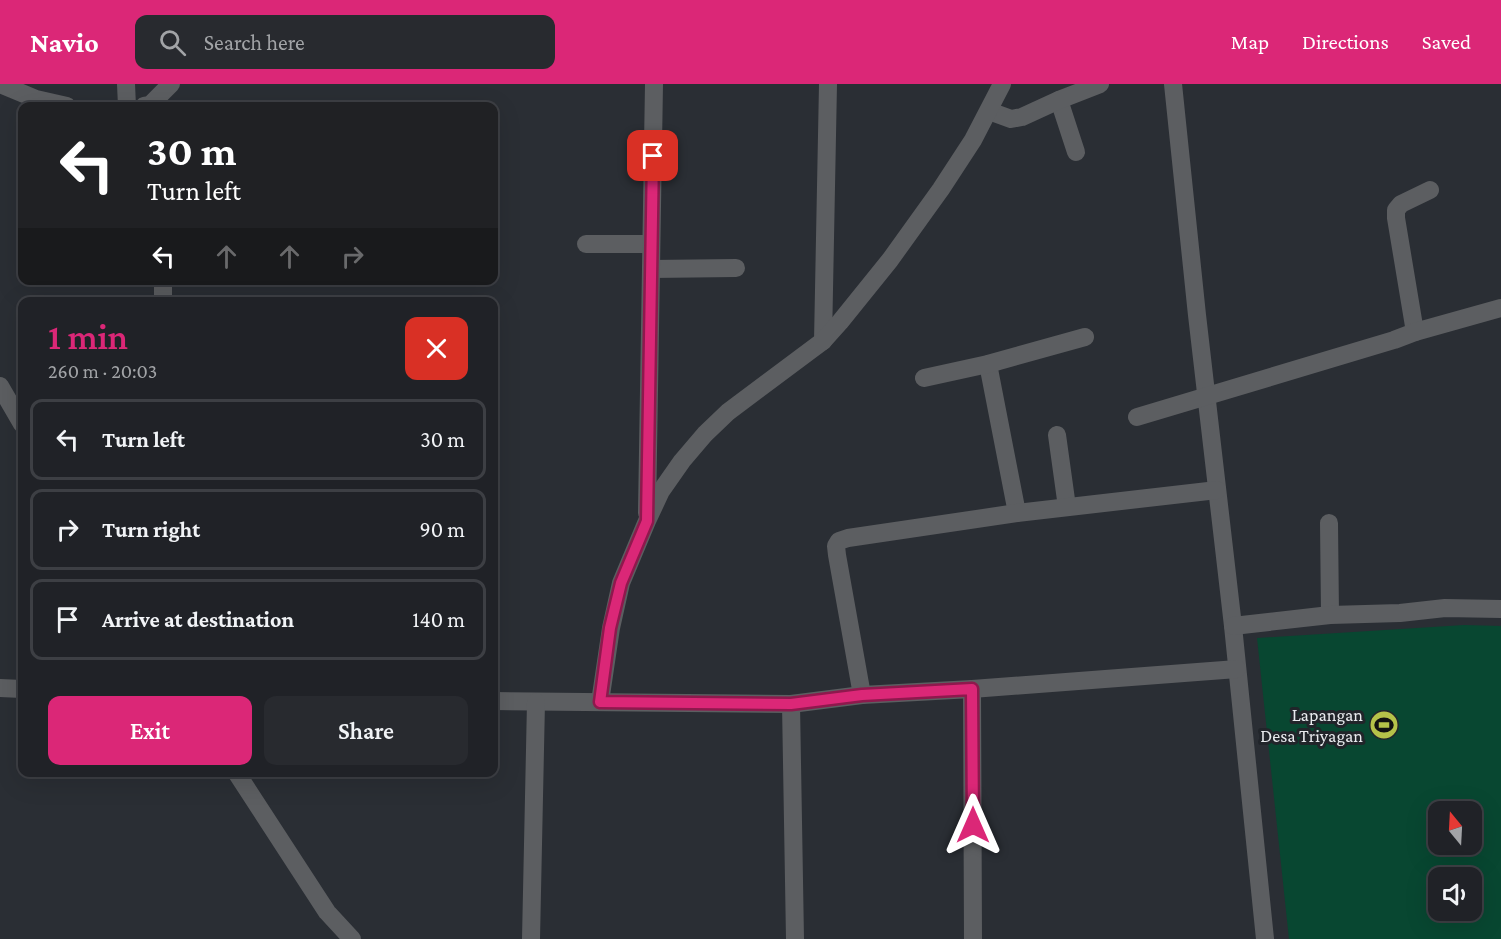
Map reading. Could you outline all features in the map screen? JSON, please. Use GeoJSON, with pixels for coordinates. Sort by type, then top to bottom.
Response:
{"type":"FeatureCollection","features":[{"type":"Feature","properties":{"kind":"street"},"geometry":{"type":"LineString","coordinates":[[0,84],[49,102]]}},
{"type":"Feature","properties":{"kind":"street"},"geometry":{"type":"LineString","coordinates":[[126,84],[127,102]]}},
{"type":"Feature","properties":{"kind":"street"},"geometry":{"type":"LineString","coordinates":[[153,102],[171,84]]}},
{"type":"Feature","properties":{"kind":"street"},"geometry":{"type":"LineString","coordinates":[[171,84],[171,102]]}},
{"type":"Feature","properties":{"kind":"street"},"geometry":{"type":"LineString","coordinates":[[647,521],[654,84]]}},
{"type":"Feature","properties":{"kind":"street"},"geometry":{"type":"LineString","coordinates":[[823,341],[828,84]]}},
{"type":"Feature","properties":{"kind":"street"},"geometry":{"type":"LineString","coordinates":[[600,702],[610,628],[621,583],[661,491],[682,461],[728,412],[823,341],[890,260],[954,169],[973,140],[1002,84]]}},
{"type":"Feature","properties":{"kind":"street"},"geometry":{"type":"LineString","coordinates":[[989,111],[1011,119],[1023,117],[1100,84]]}},
{"type":"Feature","properties":{"kind":"street"},"geometry":{"type":"LineString","coordinates":[[1173,84],[1265,939]]}},
{"type":"Feature","properties":{"kind":"street"},"geometry":{"type":"LineString","coordinates":[[1059,100],[1076,152]]}},
{"type":"Feature","properties":{"kind":"street"},"geometry":{"type":"LineString","coordinates":[[1415,332],[1396,210],[1401,204],[1430,190]]}},
{"type":"Feature","properties":{"kind":"street"},"geometry":{"type":"LineString","coordinates":[[586,244],[651,244]]}},
{"type":"Feature","properties":{"kind":"street"},"geometry":{"type":"LineString","coordinates":[[651,269],[736,268]]}},
{"type":"Feature","properties":{"kind":"street"},"geometry":{"type":"LineString","coordinates":[[1137,417],[1501,308]]}},
{"type":"Feature","properties":{"kind":"street"},"geometry":{"type":"LineString","coordinates":[[924,378],[988,364],[1085,337]]}},
{"type":"Feature","properties":{"kind":"street"},"geometry":{"type":"LineString","coordinates":[[988,364],[1017,513]]}},
{"type":"Feature","properties":{"kind":"street"},"geometry":{"type":"LineString","coordinates":[[0,386],[18,417]]}},
{"type":"Feature","properties":{"kind":"street"},"geometry":{"type":"LineString","coordinates":[[1057,435],[1067,507]]}},
{"type":"Feature","properties":{"kind":"street"},"geometry":{"type":"LineString","coordinates":[[862,695],[837,555],[836,546],[839,541],[859,536],[1017,513],[1217,490]]}},
{"type":"Feature","properties":{"kind":"street"},"geometry":{"type":"LineString","coordinates":[[1329,523],[1330,615]]}},
{"type":"Feature","properties":{"kind":"street"},"geometry":{"type":"LineString","coordinates":[[1233,626],[1330,615],[1400,613],[1445,608],[1501,609]]}},
{"type":"Feature","properties":{"kind":"street"},"geometry":{"type":"LineString","coordinates":[[498,701],[791,704],[862,695],[1237,669]]}},
{"type":"Feature","properties":{"kind":"street"},"geometry":{"type":"LineString","coordinates":[[0,688],[18,689]]}},
{"type":"Feature","properties":{"kind":"street"},"geometry":{"type":"LineString","coordinates":[[972,689],[973,939]]}},
{"type":"Feature","properties":{"kind":"street"},"geometry":{"type":"LineString","coordinates":[[531,939],[536,702]]}},
{"type":"Feature","properties":{"kind":"street"},"geometry":{"type":"LineString","coordinates":[[791,704],[795,939]]}},
{"type":"Feature","properties":{"kind":"street"},"geometry":{"type":"LineString","coordinates":[[239,777],[327,912],[352,939]]}},
{"type":"Feature","properties":{"kind":"green space","name":"Lapangan Desa Triyagan"},"geometry":{"type":"Polygon","coordinates":[[[1464,625],[1501,626],[1501,939],[1289,939],[1257,638],[1464,625]]]}},
{"type":"Feature","properties":{"kind":"place","name":"Lapangan Desa Triyagan"},"geometry":{"type":"Point","coordinates":[1384,725]}},
{"type":"Feature","properties":{"kind":"route"},"geometry":{"type":"LineString","coordinates":[[653,156],[647,521],[621,583],[610,628],[600,702],[791,704],[862,695],[972,689],[973,825]]}}]}
